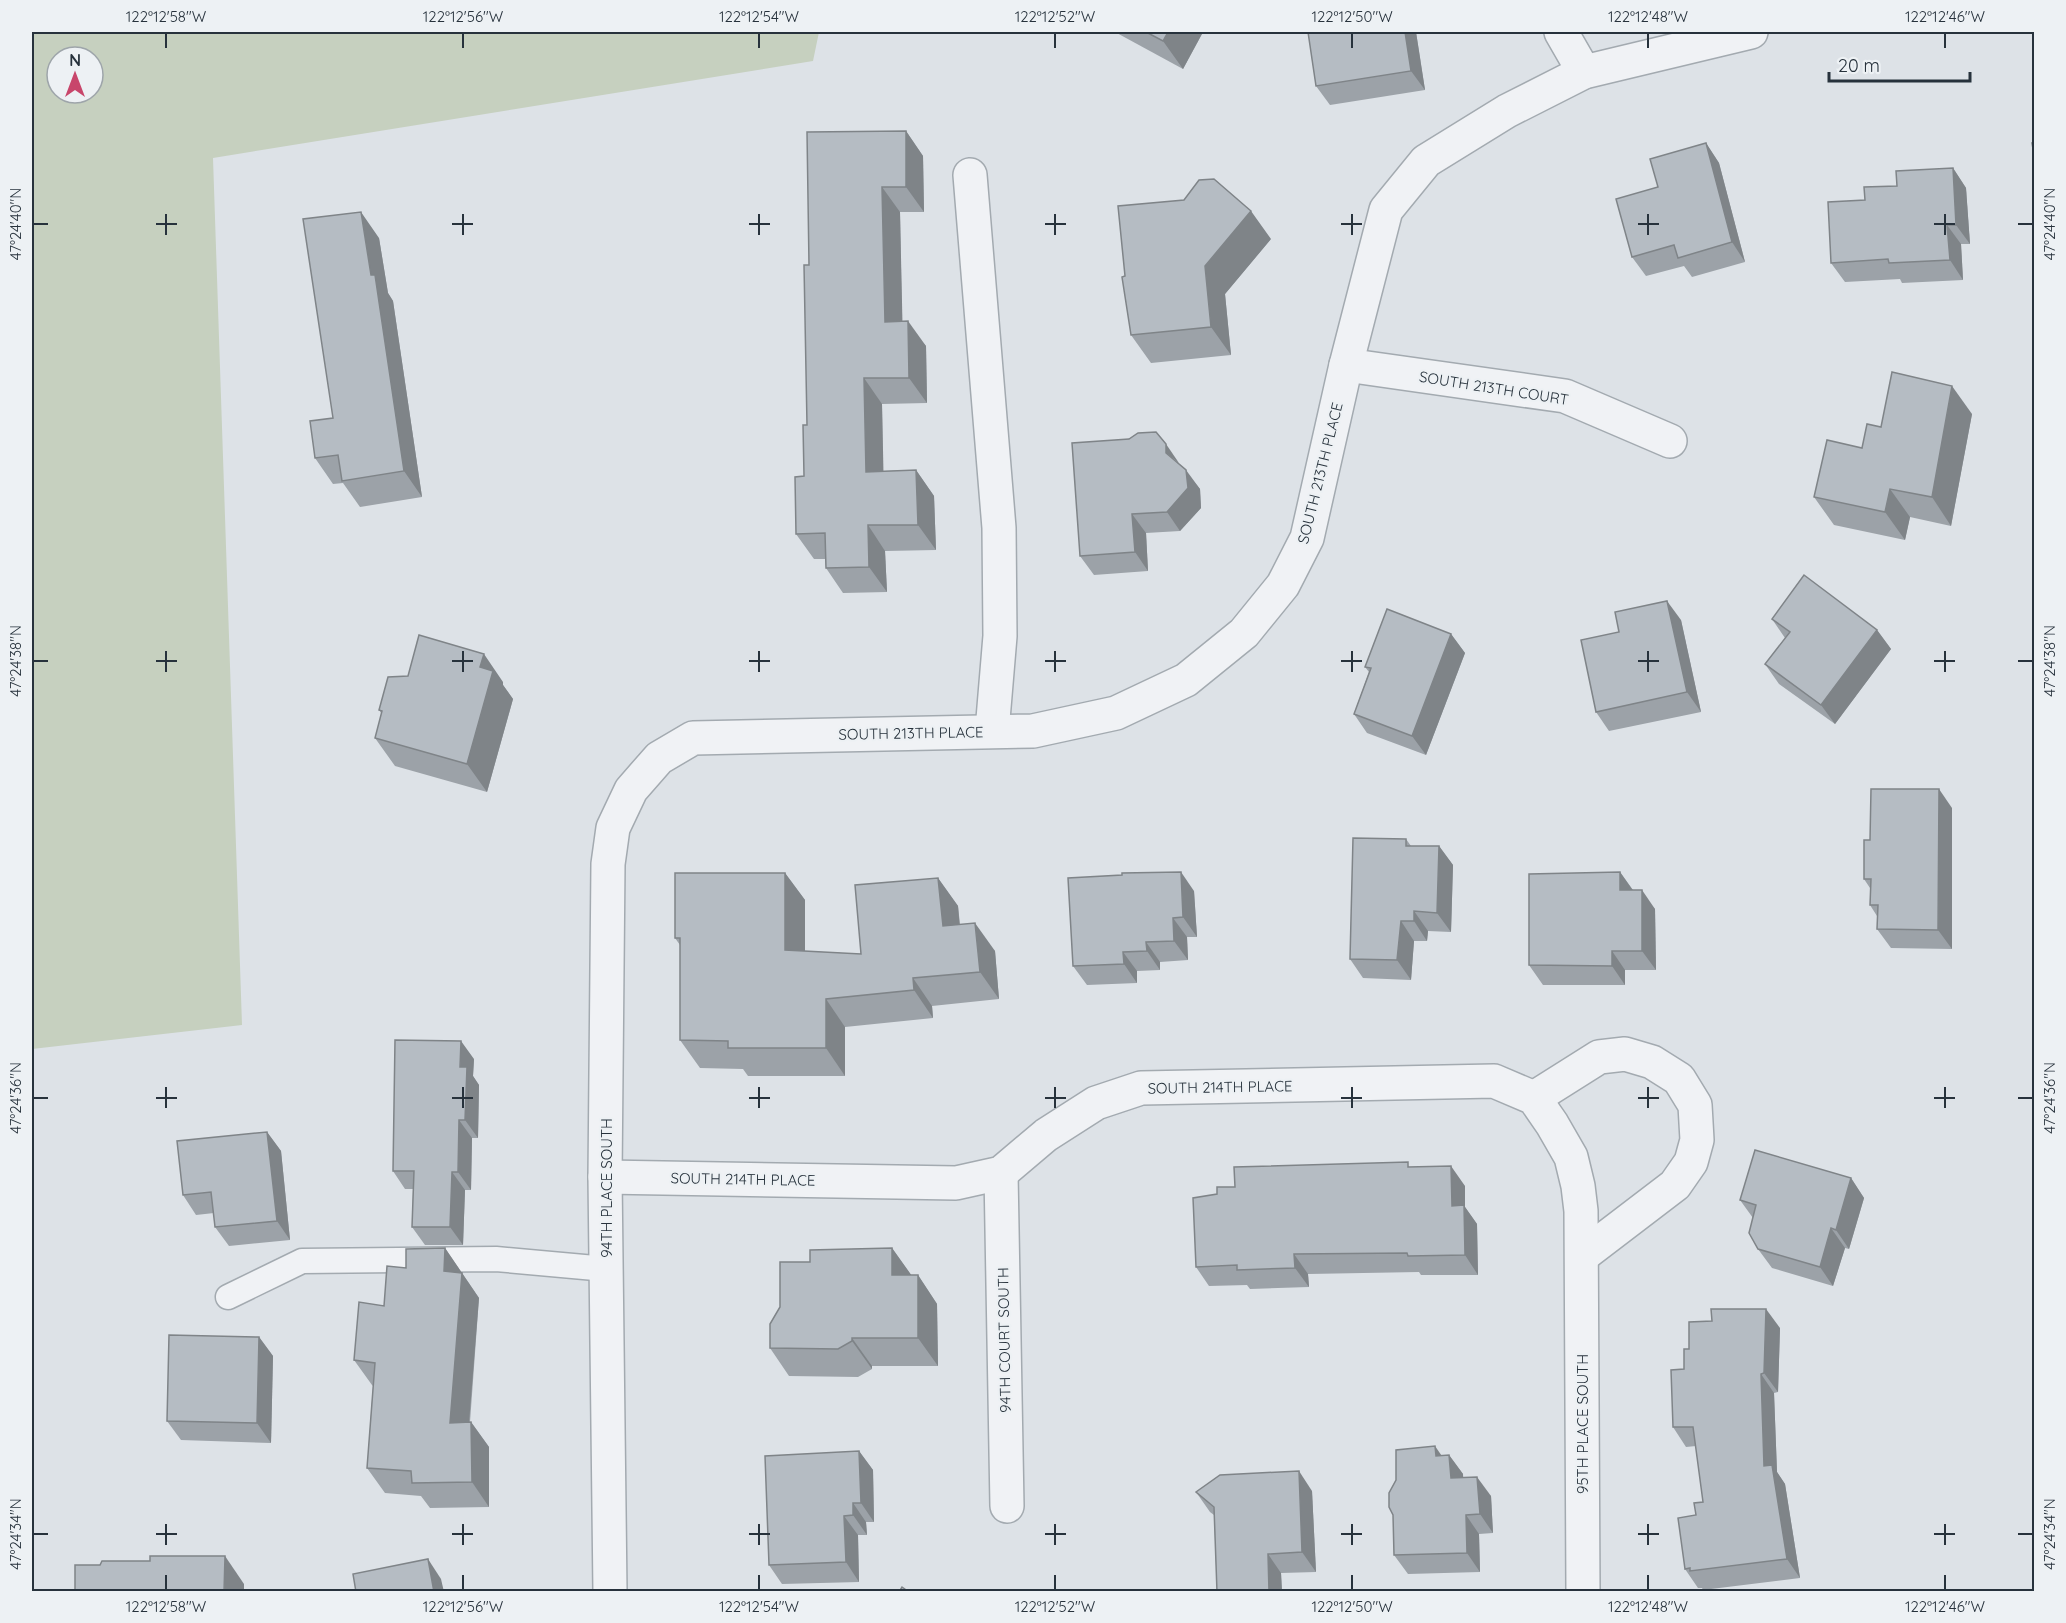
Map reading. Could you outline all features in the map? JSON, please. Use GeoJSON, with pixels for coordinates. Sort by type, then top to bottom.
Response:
{"type":"FeatureCollection","features":[{"type":"Feature","properties":{"kind":"street"},"geometry":{"type":"LineString","coordinates":[[1561,32],[1584,72]]}},
{"type":"Feature","properties":{"kind":"street","name":"SOUTH 213TH PLACE"},"geometry":{"type":"LineString","coordinates":[[631,790],[659,758],[693,738],[1033,731],[1116,713],[1186,680],[1244,633],[1283,585],[1307,538],[1346,365],[1386,210],[1426,161],[1507,111],[1584,72],[1751,32]]}},
{"type":"Feature","properties":{"kind":"street"},"geometry":{"type":"LineString","coordinates":[[970,175],[999,528],[1000,636],[992,732]]}},
{"type":"Feature","properties":{"kind":"street","name":"SOUTH 213TH COURT"},"geometry":{"type":"LineString","coordinates":[[1346,365],[1565,396],[1670,441]]}},
{"type":"Feature","properties":{"kind":"street","name":"94TH PLACE SOUTH"},"geometry":{"type":"LineString","coordinates":[[610,1592],[605,1177],[608,864],[613,828],[631,790]]}},
{"type":"Feature","properties":{"kind":"street"},"geometry":{"type":"LineString","coordinates":[[1534,1098],[1599,1057],[1625,1054],[1652,1062],[1679,1079],[1695,1105],[1697,1140],[1691,1162],[1675,1185],[1582,1256]]}},
{"type":"Feature","properties":{"kind":"street","name":"SOUTH 214TH PLACE"},"geometry":{"type":"LineString","coordinates":[[605,1177],[956,1183],[1001,1173],[1046,1135],[1096,1103],[1141,1088],[1494,1081],[1534,1098]]}},
{"type":"Feature","properties":{"kind":"street","name":"95TH PLACE SOUTH"},"geometry":{"type":"LineString","coordinates":[[1534,1098],[1571,1157],[1581,1211],[1583,1592]]}},
{"type":"Feature","properties":{"kind":"street","name":"94TH COURT SOUTH"},"geometry":{"type":"LineString","coordinates":[[1001,1173],[1006,1506]]}},
{"type":"Feature","properties":{"kind":"lane"},"geometry":{"type":"LineString","coordinates":[[228,1297],[302,1261],[496,1259],[606,1269]]}},
{"type":"Feature","properties":{"kind":"green space"},"geometry":{"type":"Polygon","coordinates":[[[32,32],[819,32],[813,61],[213,158],[242,1025],[32,1049],[32,32]]]}},
{"type":"Feature","properties":{"kind":"building"},"geometry":{"type":"Polygon","coordinates":[[[1146,32],[1168,32],[1163,41],[1146,32]]]}},
{"type":"Feature","properties":{"kind":"building"},"geometry":{"type":"Polygon","coordinates":[[[1308,32],[1405,32],[1411,71],[1316,86],[1308,32]]]}},
{"type":"Feature","properties":{"kind":"building"},"geometry":{"type":"Polygon","coordinates":[[[906,131],[906,187],[882,187],[885,322],[908,321],[909,378],[864,378],[866,472],[916,470],[918,525],[868,525],[869,567],[826,568],[825,533],[796,534],[795,477],[804,476],[803,425],[807,425],[804,265],[809,265],[807,132],[906,131]]]}},
{"type":"Feature","properties":{"kind":"building"},"geometry":{"type":"Polygon","coordinates":[[[1706,143],[1732,242],[1678,258],[1674,245],[1632,257],[1616,199],[1658,187],[1650,159],[1706,143]]]}},
{"type":"Feature","properties":{"kind":"building"},"geometry":{"type":"Polygon","coordinates":[[[1953,168],[1956,225],[1947,225],[1950,260],[1889,263],[1888,259],[1831,263],[1828,202],[1865,200],[1864,187],[1897,186],[1896,171],[1953,168]]]}},
{"type":"Feature","properties":{"kind":"building"},"geometry":{"type":"Polygon","coordinates":[[[1214,179],[1251,211],[1205,266],[1211,327],[1131,335],[1122,277],[1125,276],[1118,206],[1184,200],[1199,180],[1214,179]]]}},
{"type":"Feature","properties":{"kind":"building"},"geometry":{"type":"Polygon","coordinates":[[[361,212],[371,275],[375,275],[404,471],[342,481],[338,455],[315,458],[310,421],[333,418],[303,219],[361,212]]]}},
{"type":"Feature","properties":{"kind":"building"},"geometry":{"type":"Polygon","coordinates":[[[1892,372],[1952,386],[1932,497],[1890,489],[1885,512],[1814,497],[1827,440],[1862,448],[1867,424],[1881,427],[1892,372]]]}},
{"type":"Feature","properties":{"kind":"building"},"geometry":{"type":"Polygon","coordinates":[[[1156,432],[1166,444],[1166,453],[1186,470],[1188,488],[1167,512],[1132,514],[1135,552],[1080,556],[1072,443],[1129,439],[1138,433],[1156,432]]]}},
{"type":"Feature","properties":{"kind":"building"},"geometry":{"type":"Polygon","coordinates":[[[1804,575],[1877,630],[1821,705],[1765,664],[1790,632],[1772,619],[1804,575]]]}},
{"type":"Feature","properties":{"kind":"building"},"geometry":{"type":"Polygon","coordinates":[[[1667,601],[1687,692],[1596,712],[1581,640],[1619,632],[1615,612],[1667,601]]]}},
{"type":"Feature","properties":{"kind":"building"},"geometry":{"type":"Polygon","coordinates":[[[1387,609],[1451,634],[1412,736],[1354,714],[1371,668],[1365,667],[1387,609]]]}},
{"type":"Feature","properties":{"kind":"building"},"geometry":{"type":"Polygon","coordinates":[[[419,635],[484,654],[480,667],[493,671],[467,764],[375,738],[382,711],[379,710],[388,677],[408,676],[419,635]]]}},
{"type":"Feature","properties":{"kind":"building"},"geometry":{"type":"Polygon","coordinates":[[[1871,789],[1939,789],[1938,930],[1877,929],[1878,905],[1870,905],[1871,879],[1864,879],[1864,840],[1870,840],[1871,789]]]}},
{"type":"Feature","properties":{"kind":"building"},"geometry":{"type":"Polygon","coordinates":[[[1353,838],[1406,839],[1406,846],[1439,846],[1437,913],[1414,911],[1414,921],[1401,921],[1397,960],[1350,959],[1353,838]]]}},
{"type":"Feature","properties":{"kind":"building"},"geometry":{"type":"Polygon","coordinates":[[[1181,872],[1183,917],[1173,918],[1174,941],[1146,942],[1147,951],[1123,952],[1124,964],[1073,966],[1068,878],[1122,875],[1122,873],[1181,872]]]}},
{"type":"Feature","properties":{"kind":"building"},"geometry":{"type":"Polygon","coordinates":[[[1620,872],[1620,890],[1642,890],[1642,951],[1612,951],[1612,966],[1529,965],[1529,874],[1620,872]]]}},
{"type":"Feature","properties":{"kind":"building"},"geometry":{"type":"Polygon","coordinates":[[[675,873],[785,873],[785,950],[861,954],[855,885],[938,878],[943,926],[975,923],[980,972],[913,978],[914,990],[826,999],[826,1048],[728,1048],[728,1041],[680,1040],[680,938],[675,938],[675,873]]]}},
{"type":"Feature","properties":{"kind":"building"},"geometry":{"type":"Polygon","coordinates":[[[395,1040],[461,1041],[460,1067],[467,1067],[465,1120],[459,1120],[458,1172],[452,1172],[450,1227],[412,1227],[414,1171],[393,1171],[395,1040]]]}},
{"type":"Feature","properties":{"kind":"building"},"geometry":{"type":"Polygon","coordinates":[[[267,1132],[277,1221],[215,1227],[211,1192],[183,1195],[177,1141],[267,1132]]]}},
{"type":"Feature","properties":{"kind":"building"},"geometry":{"type":"Polygon","coordinates":[[[1755,1150],[1851,1178],[1836,1230],[1831,1228],[1820,1267],[1758,1249],[1749,1233],[1756,1205],[1740,1200],[1755,1150]]]}},
{"type":"Feature","properties":{"kind":"building"},"geometry":{"type":"Polygon","coordinates":[[[1408,1162],[1408,1167],[1451,1166],[1452,1206],[1464,1205],[1465,1255],[1294,1254],[1295,1268],[1237,1270],[1237,1265],[1196,1267],[1193,1198],[1217,1194],[1217,1187],[1235,1187],[1234,1167],[1408,1162]]]}},
{"type":"Feature","properties":{"kind":"building"},"geometry":{"type":"Polygon","coordinates":[[[445,1248],[444,1271],[462,1273],[450,1423],[471,1422],[472,1482],[412,1483],[411,1471],[367,1468],[375,1363],[354,1360],[359,1302],[384,1306],[387,1266],[406,1268],[406,1249],[445,1248]]]}},
{"type":"Feature","properties":{"kind":"building"},"geometry":{"type":"Polygon","coordinates":[[[892,1248],[892,1275],[918,1275],[918,1338],[852,1338],[852,1341],[838,1349],[770,1348],[770,1324],[780,1307],[780,1262],[810,1262],[810,1250],[892,1248]]]}},
{"type":"Feature","properties":{"kind":"building"},"geometry":{"type":"Polygon","coordinates":[[[1711,1309],[1766,1309],[1764,1373],[1761,1374],[1764,1466],[1772,1465],[1787,1559],[1690,1571],[1690,1568],[1685,1569],[1678,1518],[1696,1515],[1694,1503],[1703,1502],[1693,1427],[1673,1427],[1671,1370],[1684,1369],[1684,1349],[1689,1349],[1689,1322],[1712,1321],[1711,1309]]]}},
{"type":"Feature","properties":{"kind":"building"},"geometry":{"type":"Polygon","coordinates":[[[169,1335],[259,1337],[257,1423],[167,1421],[169,1335]]]}},
{"type":"Feature","properties":{"kind":"building"},"geometry":{"type":"Polygon","coordinates":[[[1435,1446],[1436,1456],[1449,1455],[1451,1478],[1477,1477],[1480,1514],[1466,1515],[1467,1553],[1394,1555],[1393,1515],[1389,1507],[1389,1493],[1396,1480],[1396,1450],[1435,1446]]]}},
{"type":"Feature","properties":{"kind":"building"},"geometry":{"type":"Polygon","coordinates":[[[859,1451],[861,1503],[853,1503],[853,1515],[844,1516],[846,1562],[769,1565],[765,1456],[859,1451]]]}},
{"type":"Feature","properties":{"kind":"building"},"geometry":{"type":"Polygon","coordinates":[[[1299,1471],[1302,1552],[1268,1554],[1269,1592],[1217,1592],[1214,1507],[1196,1492],[1220,1475],[1299,1471]]]}},
{"type":"Feature","properties":{"kind":"building"},"geometry":{"type":"Polygon","coordinates":[[[150,1556],[225,1556],[224,1592],[75,1592],[75,1565],[100,1565],[102,1561],[150,1561],[150,1556]]]}},
{"type":"Feature","properties":{"kind":"building"},"geometry":{"type":"Polygon","coordinates":[[[428,1559],[434,1592],[356,1592],[353,1574],[428,1559]]]}},
{"type":"Feature","properties":{"kind":"building"},"geometry":{"type":"Polygon","coordinates":[[[902,1587],[909,1592],[899,1592],[902,1587]]]}}]}
